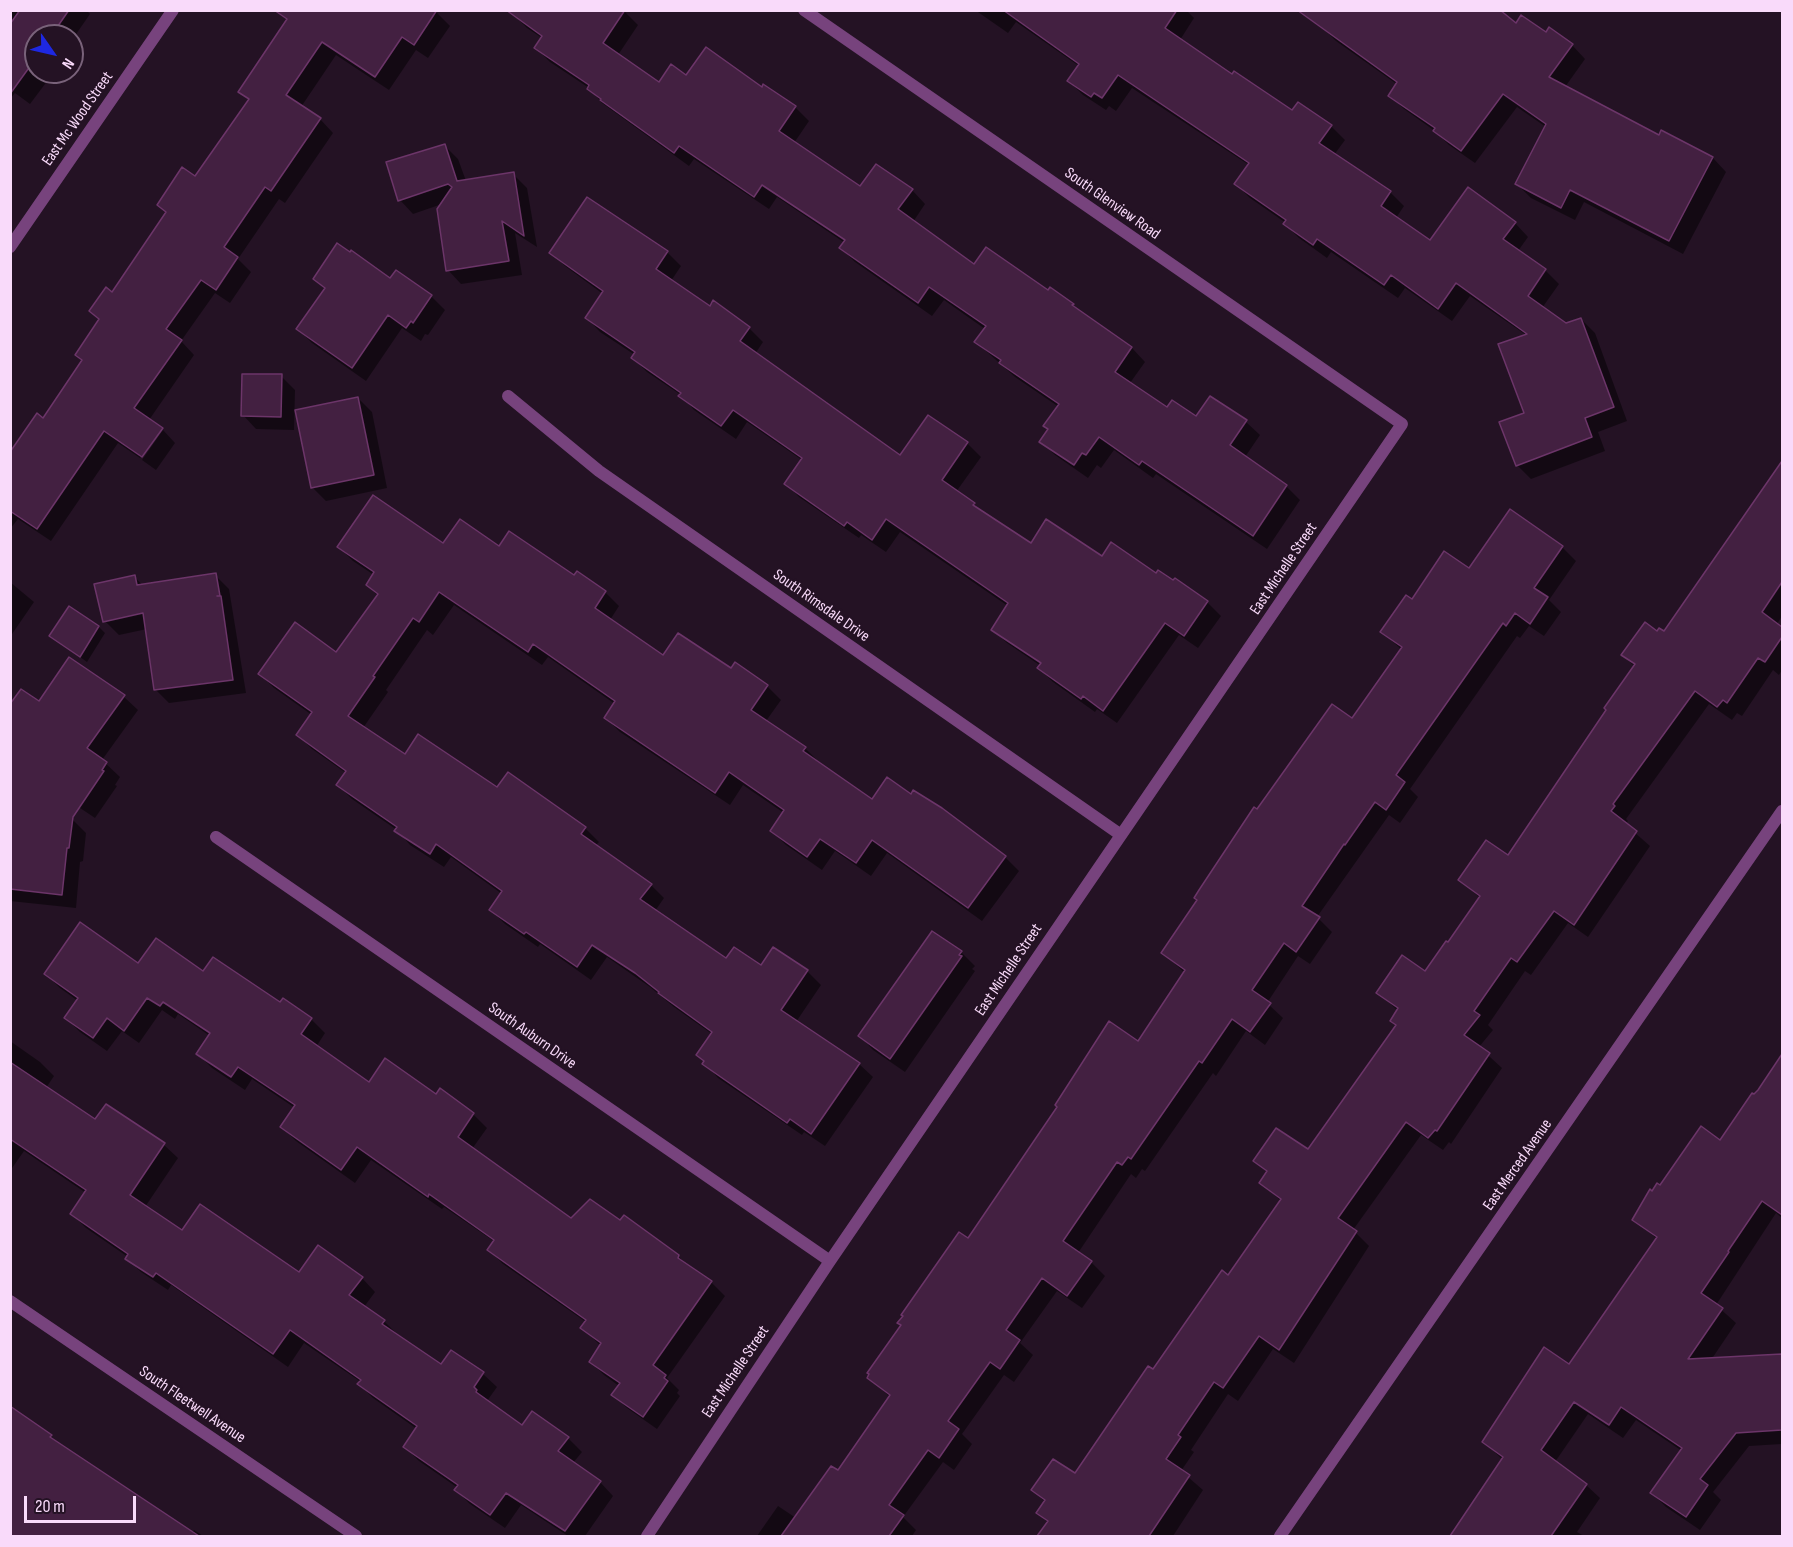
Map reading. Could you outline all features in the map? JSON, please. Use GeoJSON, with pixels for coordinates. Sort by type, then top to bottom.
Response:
{"type":"FeatureCollection","features":[{"type":"Feature","properties":{"kind":"street","name":"East Mc Wood Street"},"geometry":{"type":"LineString","coordinates":[[10,247],[173,10]]}},
{"type":"Feature","properties":{"kind":"street","name":"South Glenview Road"},"geometry":{"type":"LineString","coordinates":[[804,10],[1402,424]]}},
{"type":"Feature","properties":{"kind":"street","name":"South Rimsdale Drive"},"geometry":{"type":"LineString","coordinates":[[508,396],[599,471],[1121,835]]}},
{"type":"Feature","properties":{"kind":"street","name":"East Michelle Street"},"geometry":{"type":"LineString","coordinates":[[647,1536],[830,1261],[1402,424]]}},
{"type":"Feature","properties":{"kind":"street","name":"East Merced Avenue"},"geometry":{"type":"LineString","coordinates":[[1280,1536],[1782,811]]}},
{"type":"Feature","properties":{"kind":"street","name":"South Auburn Drive"},"geometry":{"type":"LineString","coordinates":[[216,837],[830,1261]]}},
{"type":"Feature","properties":{"kind":"street","name":"South Fleetwell Avenue"},"geometry":{"type":"LineString","coordinates":[[10,1301],[356,1536]]}},
{"type":"Feature","properties":{"kind":"building"},"geometry":{"type":"Polygon","coordinates":[[[20,10],[69,10],[59,24],[24,24],[24,75],[10,94],[10,24],[20,10]]]}},
{"type":"Feature","properties":{"kind":"building"},"geometry":{"type":"Polygon","coordinates":[[[274,10],[437,10],[414,45],[402,37],[375,77],[322,42],[286,95],[321,118],[271,191],[265,187],[224,247],[238,257],[216,290],[201,280],[166,329],[182,340],[134,408],[163,428],[142,457],[104,431],[37,529],[10,511],[10,452],[37,413],[43,418],[82,360],[75,355],[99,319],[89,311],[106,287],[112,292],[166,212],[157,205],[182,167],[195,176],[249,99],[238,92],[287,19],[274,10]]]}},
{"type":"Feature","properties":{"kind":"building"},"geometry":{"type":"Polygon","coordinates":[[[506,10],[625,10],[603,43],[659,82],[671,64],[686,75],[706,47],[762,87],[763,84],[796,106],[779,131],[860,186],[876,164],[913,189],[898,209],[974,264],[986,247],[1048,290],[1050,287],[1132,347],[1115,372],[1167,407],[1172,400],[1196,416],[1210,396],[1247,420],[1230,445],[1287,485],[1253,536],[1142,461],[1139,465],[1099,437],[1086,455],[1082,453],[1074,465],[1039,442],[1048,429],[1043,426],[1059,404],[999,363],[1001,360],[974,342],[986,326],[929,287],[918,303],[839,248],[845,240],[762,185],[754,197],[679,146],[674,153],[600,100],[587,89],[589,85],[534,48],[542,36],[506,10]]]}},
{"type":"Feature","properties":{"kind":"building"},"geometry":{"type":"Polygon","coordinates":[[[1003,10],[1177,10],[1165,28],[1232,74],[1234,71],[1292,110],[1298,102],[1332,125],[1319,143],[1391,191],[1381,206],[1430,240],[1468,187],[1516,222],[1503,239],[1546,269],[1528,296],[1566,323],[1581,318],[1614,407],[1585,418],[1592,437],[1516,466],[1499,422],[1524,413],[1498,344],[1527,334],[1456,283],[1438,309],[1391,275],[1384,285],[1317,239],[1313,245],[1283,224],[1286,220],[1234,184],[1249,163],[1118,75],[1102,98],[1094,93],[1091,97],[1067,81],[1079,64],[1003,10]]]}},
{"type":"Feature","properties":{"kind":"building"},"geometry":{"type":"Polygon","coordinates":[[[1297,10],[1500,10],[1516,23],[1521,15],[1546,32],[1549,27],[1573,44],[1549,77],[1659,135],[1661,130],[1713,157],[1669,241],[1570,190],[1561,208],[1515,184],[1546,124],[1503,94],[1461,151],[1433,131],[1435,128],[1388,96],[1397,82],[1297,10]]]}},
{"type":"Feature","properties":{"kind":"building"},"geometry":{"type":"Polygon","coordinates":[[[445,144],[457,181],[514,172],[524,236],[502,221],[509,261],[446,271],[437,209],[452,187],[448,184],[398,201],[386,162],[445,144]]]}},
{"type":"Feature","properties":{"kind":"building"},"geometry":{"type":"Polygon","coordinates":[[[587,197],[668,251],[656,269],[710,306],[713,300],[750,327],[740,341],[900,455],[928,415],[968,442],[942,480],[975,503],[973,505],[1031,543],[1046,519],[1102,556],[1111,542],[1156,573],[1158,570],[1173,580],[1175,578],[1208,601],[1184,636],[1165,623],[1103,711],[1083,696],[1081,699],[1037,668],[1041,663],[991,630],[1008,603],[886,519],[872,540],[847,522],[844,526],[784,484],[802,458],[733,410],[721,426],[678,396],[681,393],[631,358],[635,352],[585,318],[603,291],[549,253],[587,197]]]}},
{"type":"Feature","properties":{"kind":"building"},"geometry":{"type":"Polygon","coordinates":[[[337,243],[350,252],[351,250],[390,278],[396,270],[432,295],[413,323],[411,321],[406,328],[388,315],[352,368],[296,329],[325,288],[313,279],[337,243]]]}},
{"type":"Feature","properties":{"kind":"building"},"geometry":{"type":"Polygon","coordinates":[[[242,374],[282,374],[281,417],[241,416],[242,374]]]}},
{"type":"Feature","properties":{"kind":"building"},"geometry":{"type":"Polygon","coordinates":[[[358,397],[374,475],[311,488],[295,410],[358,397]]]}},
{"type":"Feature","properties":{"kind":"building"},"geometry":{"type":"Polygon","coordinates":[[[1782,461],[1782,582],[1762,612],[1782,627],[1782,637],[1765,662],[1758,658],[1727,703],[1723,700],[1717,707],[1695,691],[1613,804],[1615,806],[1611,811],[1637,831],[1574,925],[1554,911],[1517,962],[1511,958],[1474,1011],[1480,1015],[1464,1035],[1490,1053],[1437,1131],[1435,1130],[1428,1138],[1406,1122],[1338,1218],[1357,1231],[1279,1350],[1259,1336],[1223,1388],[1214,1382],[1178,1435],[1181,1437],[1166,1459],[1190,1475],[1149,1536],[1037,1536],[1048,1521],[1036,1513],[1045,1500],[1031,1490],[1053,1459],[1075,1473],[1148,1366],[1153,1369],[1222,1270],[1228,1275],[1281,1199],[1259,1183],[1267,1171],[1253,1161],[1276,1128],[1308,1149],[1396,1025],[1390,1021],[1398,1008],[1376,993],[1402,955],[1425,971],[1446,941],[1448,942],[1480,896],[1458,880],[1486,840],[1508,855],[1635,664],[1621,655],[1645,622],[1657,631],[1659,628],[1664,631],[1782,461]]]}},
{"type":"Feature","properties":{"kind":"building"},"geometry":{"type":"Polygon","coordinates":[[[373,495],[443,543],[460,519],[499,546],[509,531],[574,575],[577,571],[606,591],[595,608],[663,655],[678,633],[731,668],[735,662],[768,685],[751,710],[806,747],[803,751],[872,799],[887,777],[911,794],[913,790],[942,808],[1006,856],[968,908],[872,840],[856,863],[820,839],[807,857],[770,831],[784,810],[729,772],[715,793],[604,718],[615,701],[533,644],[528,652],[439,592],[419,622],[413,618],[348,716],[405,754],[418,734],[497,787],[508,772],[586,827],[581,834],[652,884],[640,899],[726,958],[734,947],[761,965],[773,947],[808,970],[781,1010],[860,1063],[811,1134],[790,1119],[787,1123],[702,1064],[704,1061],[696,1055],[712,1032],[658,993],[635,973],[592,945],[577,967],[489,910],[502,891],[436,844],[430,854],[394,831],[397,827],[336,785],[346,771],[296,735],[312,712],[258,674],[295,622],[336,652],[378,594],[366,585],[374,572],[337,547],[373,495]]]}},
{"type":"Feature","properties":{"kind":"building"},"geometry":{"type":"Polygon","coordinates":[[[1510,509],[1563,546],[1534,588],[1548,597],[1530,624],[1515,613],[1506,626],[1503,623],[1396,775],[1405,782],[1386,810],[1375,802],[1344,844],[1302,906],[1320,917],[1296,952],[1284,943],[1252,990],[1271,1003],[1250,1032],[1232,1019],[1202,1063],[1199,1061],[1131,1159],[1128,1157],[1122,1165],[1117,1162],[1063,1241],[1092,1261],[1067,1296],[1042,1278],[1006,1330],[1020,1340],[1000,1369],[990,1362],[948,1421],[959,1429],[939,1458],[928,1450],[889,1505],[904,1515],[889,1536],[781,1536],[831,1466],[838,1470],[890,1395],[867,1378],[869,1374],[867,1373],[901,1325],[897,1323],[903,1316],[901,1315],[959,1232],[968,1238],[1057,1107],[1055,1105],[1109,1021],[1138,1041],[1185,970],[1161,953],[1197,900],[1194,898],[1254,807],[1257,809],[1332,704],[1352,718],[1402,647],[1380,632],[1406,595],[1412,599],[1444,551],[1469,568],[1510,509]]]}},
{"type":"Feature","properties":{"kind":"building"},"geometry":{"type":"Polygon","coordinates":[[[216,573],[233,680],[154,690],[143,613],[103,622],[94,584],[135,575],[137,585],[216,573]]]}},
{"type":"Feature","properties":{"kind":"building"},"geometry":{"type":"Polygon","coordinates":[[[69,606],[99,626],[80,657],[49,636],[69,606]]]}},
{"type":"Feature","properties":{"kind":"building"},"geometry":{"type":"Polygon","coordinates":[[[69,657],[125,695],[87,748],[107,762],[102,770],[104,771],[73,817],[62,895],[10,889],[10,704],[21,689],[39,701],[69,657]]]}},
{"type":"Feature","properties":{"kind":"building"},"geometry":{"type":"Polygon","coordinates":[[[80,922],[138,963],[156,938],[203,971],[213,957],[280,1002],[283,998],[312,1018],[301,1034],[369,1082],[385,1058],[436,1094],[440,1088],[474,1113],[458,1137],[571,1218],[590,1199],[620,1220],[624,1215],[679,1255],[678,1258],[712,1281],[653,1365],[666,1375],[664,1378],[668,1381],[643,1417],[611,1395],[620,1383],[589,1362],[601,1343],[580,1328],[586,1320],[487,1250],[494,1240],[357,1147],[341,1170],[280,1127],[295,1105],[238,1067],[231,1077],[196,1054],[210,1033],[163,1002],[160,1006],[147,998],[124,1031],[107,1018],[93,1038],[64,1018],[78,998],[44,974],[80,922]]]}},
{"type":"Feature","properties":{"kind":"building"},"geometry":{"type":"Polygon","coordinates":[[[932,931],[962,951],[959,955],[962,956],[890,1059],[858,1036],[932,931]]]}},
{"type":"Feature","properties":{"kind":"building"},"geometry":{"type":"Polygon","coordinates":[[[1782,1054],[1782,1215],[1762,1201],[1728,1251],[1701,1293],[1723,1308],[1688,1359],[1782,1354],[1782,1430],[1736,1433],[1700,1479],[1708,1485],[1686,1517],[1650,1493],[1682,1448],[1621,1407],[1609,1425],[1574,1402],[1541,1450],[1587,1484],[1551,1536],[1450,1536],[1503,1457],[1482,1442],[1544,1347],[1569,1364],[1657,1237],[1632,1220],[1650,1189],[1652,1191],[1657,1183],[1660,1185],[1701,1126],[1720,1140],[1782,1054]]]}},
{"type":"Feature","properties":{"kind":"building"},"geometry":{"type":"Polygon","coordinates":[[[10,1062],[95,1119],[106,1104],[165,1143],[130,1195],[182,1230],[200,1204],[299,1272],[318,1245],[363,1277],[349,1295],[385,1320],[382,1324],[441,1364],[451,1350],[484,1372],[474,1387],[476,1392],[522,1425],[532,1411],[569,1437],[558,1451],[601,1481],[565,1531],[506,1493],[490,1515],[454,1490],[458,1485],[403,1447],[417,1426],[357,1384],[361,1380],[290,1330],[273,1354],[156,1273],[153,1277],[125,1259],[128,1254],[70,1214],[86,1190],[10,1139],[10,1062]]]}},
{"type":"Feature","properties":{"kind":"building"},"geometry":{"type":"Polygon","coordinates":[[[10,1406],[52,1435],[50,1437],[199,1536],[10,1536],[10,1406]]]}}]}
